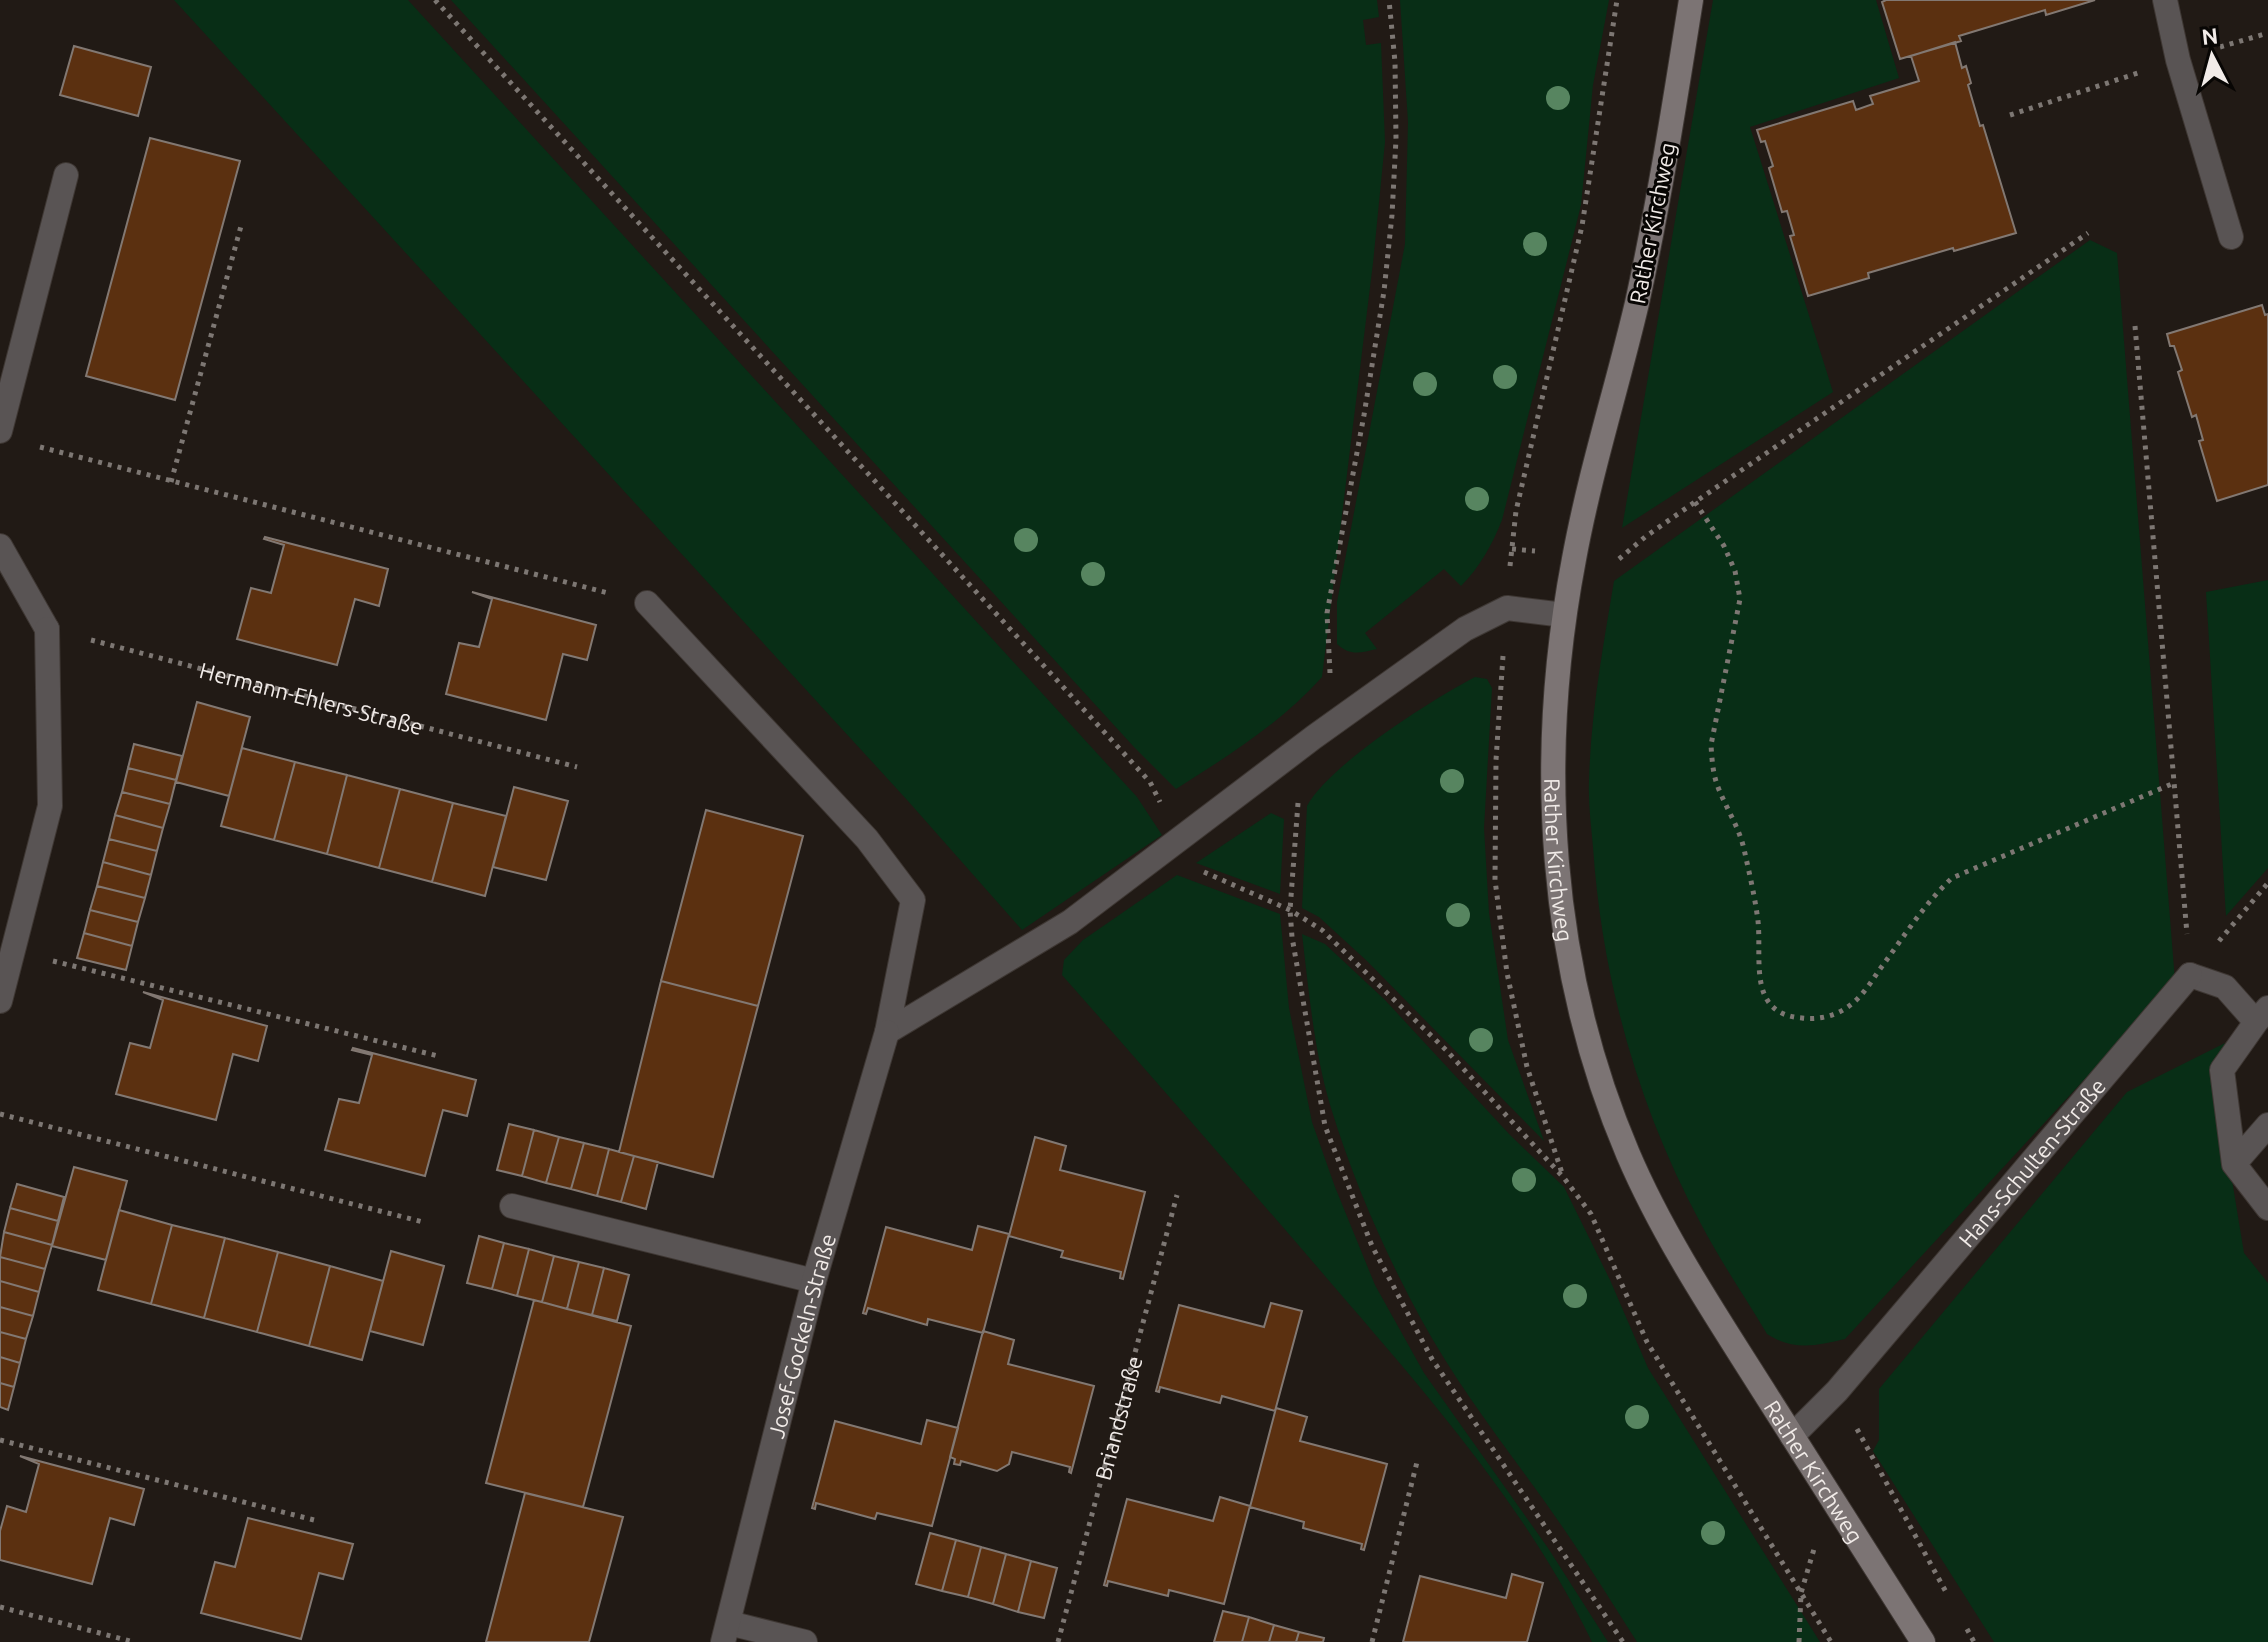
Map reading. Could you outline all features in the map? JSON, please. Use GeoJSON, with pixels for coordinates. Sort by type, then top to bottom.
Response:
{"type":"FeatureCollection","features":[{"type":"Feature","properties":{"kind":"main road","name":"Rather Kirchweg"},"geometry":{"type":"LineString","coordinates":[[1691,0],[1638,295],[1574,556],[1564,615],[1554,727],[1553,815],[1568,953],[1579,1008],[1610,1107],[1645,1190],[1729,1337],[1923,1642]]}},
{"type":"Feature","properties":{"kind":"street"},"geometry":{"type":"LineString","coordinates":[[2165,0],[2178,60],[2231,237]]}},
{"type":"Feature","properties":{"kind":"street"},"geometry":{"type":"LineString","coordinates":[[0,431],[66,175]]}},
{"type":"Feature","properties":{"kind":"street"},"geometry":{"type":"LineString","coordinates":[[0,546],[47,629],[50,806],[0,1001]]}},
{"type":"Feature","properties":{"kind":"street","name":"Josef-Gockeln-Straße"},"geometry":{"type":"LineString","coordinates":[[647,603],[867,839],[913,900],[887,1032],[814,1281],[726,1632]]}},
{"type":"Feature","properties":{"kind":"street"},"geometry":{"type":"LineString","coordinates":[[887,1032],[1070,922],[1314,737],[1465,629],[1507,608],[1564,615]]}},
{"type":"Feature","properties":{"kind":"street"},"geometry":{"type":"LineString","coordinates":[[2190,975],[2225,987],[2262,1015],[2222,1070],[2234,1164],[2268,1208]]}},
{"type":"Feature","properties":{"kind":"street","name":"Hans-Schulten-Straße"},"geometry":{"type":"LineString","coordinates":[[1792,1436],[1837,1391],[2190,975]]}},
{"type":"Feature","properties":{"kind":"street"},"geometry":{"type":"LineString","coordinates":[[2234,1164],[2268,1125]]}},
{"type":"Feature","properties":{"kind":"street"},"geometry":{"type":"LineString","coordinates":[[512,1206],[814,1281]]}},
{"type":"Feature","properties":{"kind":"street"},"geometry":{"type":"LineString","coordinates":[[726,1632],[805,1642]]}},
{"type":"Feature","properties":{"kind":"path"},"geometry":{"type":"LineString","coordinates":[[435,0],[1150,782],[1192,867],[1290,910],[1322,930],[1446,1050],[1564,1178],[1591,1214],[1647,1342],[1831,1642]]}},
{"type":"Feature","properties":{"kind":"path"},"geometry":{"type":"LineString","coordinates":[[1389,0],[1395,62],[1396,139],[1392,215],[1384,291],[1327,613],[1331,669],[1295,812],[1290,910],[1292,937],[1325,1126],[1372,1246],[1432,1359],[1623,1642]]}},
{"type":"Feature","properties":{"kind":"path"},"geometry":{"type":"LineString","coordinates":[[171,482],[241,226]]}},
{"type":"Feature","properties":{"kind":"path"},"geometry":{"type":"LineString","coordinates":[[1512,549],[1616,562],[1695,502],[2088,233]]}},
{"type":"Feature","properties":{"kind":"path"},"geometry":{"type":"LineString","coordinates":[[2135,326],[2190,975]]}},
{"type":"Feature","properties":{"kind":"path"},"geometry":{"type":"LineString","coordinates":[[29,444],[647,603]]}},
{"type":"Feature","properties":{"kind":"path"},"geometry":{"type":"LineString","coordinates":[[1695,502],[1724,546],[1735,571],[1740,599],[1711,745],[1712,766],[1718,789],[1744,848],[1757,913],[1760,981],[1774,1009],[1788,1017],[1809,1019],[1833,1016],[1864,991],[1936,892],[1952,878],[2174,783]]}},
{"type":"Feature","properties":{"kind":"path","name":"Hermann-Ehlers-Straße"},"geometry":{"type":"LineString","coordinates":[[47,629],[577,767]]}},
{"type":"Feature","properties":{"kind":"path"},"geometry":{"type":"LineString","coordinates":[[2190,975],[2268,883]]}},
{"type":"Feature","properties":{"kind":"path"},"geometry":{"type":"LineString","coordinates":[[13,951],[438,1056]]}},
{"type":"Feature","properties":{"kind":"path"},"geometry":{"type":"LineString","coordinates":[[0,1114],[423,1222]]}},
{"type":"Feature","properties":{"kind":"path","name":"Briandstraße"},"geometry":{"type":"LineString","coordinates":[[1058,1642],[1177,1195]]}},
{"type":"Feature","properties":{"kind":"path"},"geometry":{"type":"LineString","coordinates":[[1837,1391],[1951,1600]]}},
{"type":"Feature","properties":{"kind":"path"},"geometry":{"type":"LineString","coordinates":[[0,1440],[318,1521]]}},
{"type":"Feature","properties":{"kind":"path"},"geometry":{"type":"LineString","coordinates":[[1372,1642],[1418,1458]]}},
{"type":"Feature","properties":{"kind":"path"},"geometry":{"type":"LineString","coordinates":[[1799,1642],[1801,1593],[1830,1495]]}},
{"type":"Feature","properties":{"kind":"path"},"geometry":{"type":"LineString","coordinates":[[0,1607],[134,1642]]}},
{"type":"Feature","properties":{"kind":"path"},"geometry":{"type":"LineString","coordinates":[[1966,1628],[1974,1642]]}},
{"type":"Feature","properties":{"kind":"green space"},"geometry":{"type":"Polygon","coordinates":[[[174,0],[408,0],[1137,797],[1162,835],[1022,930],[908,801],[174,0]]]}},
{"type":"Feature","properties":{"kind":"green space"},"geometry":{"type":"Polygon","coordinates":[[[451,0],[1377,0],[1379,17],[1363,20],[1366,45],[1381,43],[1385,142],[1322,677],[1271,724],[1176,789],[1134,747],[451,0]]]}},
{"type":"Feature","properties":{"kind":"green space"},"geometry":{"type":"Polygon","coordinates":[[[1400,0],[1609,0],[1593,85],[1581,205],[1502,520],[1485,555],[1461,586],[1444,569],[1365,633],[1377,649],[1356,652],[1337,644],[1337,602],[1405,244],[1408,122],[1400,0]]]}},
{"type":"Feature","properties":{"kind":"green space"},"geometry":{"type":"Polygon","coordinates":[[[1713,0],[1876,0],[1899,78],[1750,127],[1833,392],[1622,528],[1713,0]]]}},
{"type":"Feature","properties":{"kind":"green space"},"geometry":{"type":"Polygon","coordinates":[[[2090,240],[2117,253],[2175,981],[1845,1339],[1814,1345],[1786,1343],[1767,1334],[1709,1238],[1679,1180],[1642,1088],[1615,993],[1598,896],[1589,788],[1595,705],[1614,581],[2090,240]]]}},
{"type":"Feature","properties":{"kind":"green space"},"geometry":{"type":"Polygon","coordinates":[[[2268,580],[2268,868],[2226,916],[2206,592],[2268,580]]]}},
{"type":"Feature","properties":{"kind":"green space"},"geometry":{"type":"Polygon","coordinates":[[[1475,677],[1487,679],[1492,688],[1484,828],[1489,913],[1508,1040],[1544,1141],[1367,961],[1319,917],[1302,908],[1307,806],[1336,772],[1358,753],[1433,701],[1475,677]]]}},
{"type":"Feature","properties":{"kind":"green space"},"geometry":{"type":"Polygon","coordinates":[[[1271,813],[1284,819],[1280,894],[1196,863],[1271,813]]]}},
{"type":"Feature","properties":{"kind":"green space"},"geometry":{"type":"Polygon","coordinates":[[[1177,875],[1280,914],[1289,1008],[1312,1122],[1375,1285],[1424,1373],[1548,1548],[1608,1642],[1592,1642],[1539,1547],[1442,1415],[1269,1211],[1062,975],[1064,960],[1083,940],[1177,875]]]}},
{"type":"Feature","properties":{"kind":"green space"},"geometry":{"type":"Polygon","coordinates":[[[1302,934],[1325,944],[1385,1000],[1510,1135],[1564,1187],[1610,1280],[1648,1368],[1820,1642],[1637,1642],[1568,1535],[1455,1375],[1395,1268],[1360,1189],[1325,1087],[1316,1044],[1302,934]]]}},
{"type":"Feature","properties":{"kind":"green space"},"geometry":{"type":"Polygon","coordinates":[[[2225,1043],[2216,1083],[2244,1253],[2268,1283],[2268,1642],[1994,1642],[1873,1451],[1879,1440],[1879,1389],[2127,1092],[2225,1043]]]}},
{"type":"Feature","properties":{"kind":"building"},"geometry":{"type":"Polygon","coordinates":[[[1886,0],[2095,0],[2046,15],[2045,10],[1959,36],[1961,41],[1900,59],[1882,2],[1886,0]]]}},
{"type":"Feature","properties":{"kind":"building"},"geometry":{"type":"Polygon","coordinates":[[[1955,42],[1962,68],[1966,66],[1980,126],[1983,125],[2016,233],[1868,273],[1869,278],[1808,296],[1790,236],[1794,235],[1787,211],[1782,212],[1769,168],[1773,166],[1765,141],[1761,142],[1757,130],[1853,101],[1856,110],[1873,104],[1870,96],[1919,81],[1911,56],[1955,42]]]}},
{"type":"Feature","properties":{"kind":"building"},"geometry":{"type":"Polygon","coordinates":[[[74,46],[151,67],[138,116],[60,95],[74,46]]]}},
{"type":"Feature","properties":{"kind":"building"},"geometry":{"type":"Polygon","coordinates":[[[150,138],[240,161],[175,400],[86,376],[150,138]]]}},
{"type":"Feature","properties":{"kind":"building"},"geometry":{"type":"Polygon","coordinates":[[[2262,305],[2265,315],[2268,314],[2268,485],[2217,501],[2199,441],[2203,440],[2196,415],[2192,417],[2178,372],[2182,370],[2167,334],[2262,305]]]}},
{"type":"Feature","properties":{"kind":"building"},"geometry":{"type":"Polygon","coordinates":[[[265,537],[388,569],[379,606],[355,599],[337,665],[237,639],[251,588],[271,593],[284,545],[265,537]]]}},
{"type":"Feature","properties":{"kind":"building"},"geometry":{"type":"Polygon","coordinates":[[[472,592],[596,625],[587,660],[563,654],[546,720],[446,694],[459,643],[479,647],[492,599],[472,592]]]}},
{"type":"Feature","properties":{"kind":"building"},"geometry":{"type":"Polygon","coordinates":[[[197,702],[250,717],[229,796],[176,782],[197,702]]]}},
{"type":"Feature","properties":{"kind":"building"},"geometry":{"type":"Polygon","coordinates":[[[134,744],[182,756],[176,780],[128,768],[134,744]]]}},
{"type":"Feature","properties":{"kind":"building"},"geometry":{"type":"Polygon","coordinates":[[[242,748],[295,762],[274,840],[221,826],[242,748]]]}},
{"type":"Feature","properties":{"kind":"building"},"geometry":{"type":"Polygon","coordinates":[[[295,762],[347,775],[327,854],[274,840],[295,762]]]}},
{"type":"Feature","properties":{"kind":"building"},"geometry":{"type":"Polygon","coordinates":[[[128,768],[176,780],[170,804],[122,792],[128,768]]]}},
{"type":"Feature","properties":{"kind":"building"},"geometry":{"type":"Polygon","coordinates":[[[347,775],[400,789],[379,868],[327,854],[347,775]]]}},
{"type":"Feature","properties":{"kind":"building"},"geometry":{"type":"Polygon","coordinates":[[[514,787],[568,801],[546,880],[493,867],[514,787]]]}},
{"type":"Feature","properties":{"kind":"building"},"geometry":{"type":"Polygon","coordinates":[[[400,789],[453,803],[432,882],[379,868],[400,789]]]}},
{"type":"Feature","properties":{"kind":"building"},"geometry":{"type":"Polygon","coordinates":[[[122,792],[170,804],[163,828],[115,815],[122,792]]]}},
{"type":"Feature","properties":{"kind":"building"},"geometry":{"type":"Polygon","coordinates":[[[453,803],[506,816],[485,896],[432,882],[453,803]]]}},
{"type":"Feature","properties":{"kind":"building"},"geometry":{"type":"Polygon","coordinates":[[[706,810],[803,836],[758,1006],[661,981],[706,810]]]}},
{"type":"Feature","properties":{"kind":"building"},"geometry":{"type":"Polygon","coordinates":[[[115,815],[163,828],[157,851],[109,839],[115,815]]]}},
{"type":"Feature","properties":{"kind":"building"},"geometry":{"type":"Polygon","coordinates":[[[109,839],[157,851],[151,875],[103,862],[109,839]]]}},
{"type":"Feature","properties":{"kind":"building"},"geometry":{"type":"Polygon","coordinates":[[[103,862],[151,875],[145,898],[97,886],[103,862]]]}},
{"type":"Feature","properties":{"kind":"building"},"geometry":{"type":"Polygon","coordinates":[[[97,886],[145,898],[138,922],[90,910],[97,886]]]}},
{"type":"Feature","properties":{"kind":"building"},"geometry":{"type":"Polygon","coordinates":[[[90,910],[138,922],[132,946],[84,933],[90,910]]]}},
{"type":"Feature","properties":{"kind":"building"},"geometry":{"type":"Polygon","coordinates":[[[84,933],[132,946],[126,970],[77,958],[84,933]]]}},
{"type":"Feature","properties":{"kind":"building"},"geometry":{"type":"Polygon","coordinates":[[[661,981],[758,1006],[713,1177],[619,1152],[661,981]]]}},
{"type":"Feature","properties":{"kind":"building"},"geometry":{"type":"Polygon","coordinates":[[[143,992],[267,1026],[258,1061],[233,1054],[216,1120],[116,1094],[130,1043],[150,1048],[163,1000],[143,992]]]}},
{"type":"Feature","properties":{"kind":"building"},"geometry":{"type":"Polygon","coordinates":[[[353,1048],[476,1080],[467,1116],[443,1110],[425,1176],[325,1150],[339,1099],[359,1103],[372,1055],[353,1048]]]}},
{"type":"Feature","properties":{"kind":"building"},"geometry":{"type":"Polygon","coordinates":[[[509,1124],[534,1130],[522,1176],[497,1170],[509,1124]]]}},
{"type":"Feature","properties":{"kind":"building"},"geometry":{"type":"Polygon","coordinates":[[[534,1130],[559,1137],[546,1183],[522,1176],[534,1130]]]}},
{"type":"Feature","properties":{"kind":"building"},"geometry":{"type":"Polygon","coordinates":[[[559,1137],[584,1143],[571,1189],[546,1183],[559,1137]]]}},
{"type":"Feature","properties":{"kind":"building"},"geometry":{"type":"Polygon","coordinates":[[[1035,1137],[1066,1146],[1060,1170],[1145,1192],[1123,1279],[1120,1278],[1121,1272],[1061,1257],[1063,1251],[1009,1236],[1035,1137]]]}},
{"type":"Feature","properties":{"kind":"building"},"geometry":{"type":"Polygon","coordinates":[[[584,1143],[609,1149],[597,1196],[571,1189],[584,1143]]]}},
{"type":"Feature","properties":{"kind":"building"},"geometry":{"type":"Polygon","coordinates":[[[609,1149],[634,1156],[621,1202],[597,1196],[609,1149]]]}},
{"type":"Feature","properties":{"kind":"building"},"geometry":{"type":"Polygon","coordinates":[[[634,1156],[658,1162],[646,1209],[621,1202],[634,1156]]]}},
{"type":"Feature","properties":{"kind":"building"},"geometry":{"type":"Polygon","coordinates":[[[74,1167],[127,1181],[106,1260],[52,1246],[74,1167]]]}},
{"type":"Feature","properties":{"kind":"building"},"geometry":{"type":"Polygon","coordinates":[[[17,1184],[64,1197],[58,1221],[10,1208],[17,1184]]]}},
{"type":"Feature","properties":{"kind":"building"},"geometry":{"type":"Polygon","coordinates":[[[10,1208],[58,1221],[52,1245],[4,1232],[10,1208]]]}},
{"type":"Feature","properties":{"kind":"building"},"geometry":{"type":"Polygon","coordinates":[[[119,1210],[172,1225],[151,1304],[98,1290],[119,1210]]]}},
{"type":"Feature","properties":{"kind":"building"},"geometry":{"type":"Polygon","coordinates":[[[172,1225],[225,1238],[204,1318],[151,1304],[172,1225]]]}},
{"type":"Feature","properties":{"kind":"building"},"geometry":{"type":"Polygon","coordinates":[[[978,1226],[1009,1234],[983,1333],[928,1319],[927,1325],[868,1308],[866,1314],[863,1313],[886,1227],[972,1250],[978,1226]]]}},
{"type":"Feature","properties":{"kind":"building"},"geometry":{"type":"Polygon","coordinates":[[[4,1232],[52,1245],[45,1269],[0,1257],[4,1232]]]}},
{"type":"Feature","properties":{"kind":"building"},"geometry":{"type":"Polygon","coordinates":[[[479,1236],[504,1243],[492,1289],[467,1283],[479,1236]]]}},
{"type":"Feature","properties":{"kind":"building"},"geometry":{"type":"Polygon","coordinates":[[[225,1238],[278,1252],[257,1332],[204,1318],[225,1238]]]}},
{"type":"Feature","properties":{"kind":"building"},"geometry":{"type":"Polygon","coordinates":[[[504,1243],[529,1249],[517,1296],[492,1289],[504,1243]]]}},
{"type":"Feature","properties":{"kind":"building"},"geometry":{"type":"Polygon","coordinates":[[[529,1249],[554,1256],[542,1302],[517,1296],[529,1249]]]}},
{"type":"Feature","properties":{"kind":"building"},"geometry":{"type":"Polygon","coordinates":[[[391,1251],[444,1266],[423,1345],[370,1331],[391,1251]]]}},
{"type":"Feature","properties":{"kind":"building"},"geometry":{"type":"Polygon","coordinates":[[[278,1252],[330,1266],[309,1346],[257,1332],[278,1252]]]}},
{"type":"Feature","properties":{"kind":"building"},"geometry":{"type":"Polygon","coordinates":[[[554,1256],[579,1262],[567,1309],[542,1302],[554,1256]]]}},
{"type":"Feature","properties":{"kind":"building"},"geometry":{"type":"Polygon","coordinates":[[[0,1257],[45,1269],[39,1292],[0,1281],[0,1257]]]}},
{"type":"Feature","properties":{"kind":"building"},"geometry":{"type":"Polygon","coordinates":[[[579,1262],[604,1268],[592,1315],[567,1309],[579,1262]]]}},
{"type":"Feature","properties":{"kind":"building"},"geometry":{"type":"Polygon","coordinates":[[[330,1266],[383,1281],[362,1360],[309,1346],[330,1266]]]}},
{"type":"Feature","properties":{"kind":"building"},"geometry":{"type":"Polygon","coordinates":[[[604,1268],[629,1275],[617,1321],[592,1315],[604,1268]]]}},
{"type":"Feature","properties":{"kind":"building"},"geometry":{"type":"Polygon","coordinates":[[[0,1281],[39,1292],[33,1316],[0,1307],[0,1281]]]}},
{"type":"Feature","properties":{"kind":"building"},"geometry":{"type":"Polygon","coordinates":[[[534,1300],[631,1326],[583,1507],[486,1483],[534,1300]]]}},
{"type":"Feature","properties":{"kind":"building"},"geometry":{"type":"Polygon","coordinates":[[[1271,1303],[1302,1311],[1275,1411],[1222,1396],[1220,1403],[1160,1387],[1159,1392],[1156,1391],[1179,1305],[1264,1327],[1271,1303]]]}},
{"type":"Feature","properties":{"kind":"building"},"geometry":{"type":"Polygon","coordinates":[[[0,1307],[33,1316],[26,1339],[0,1332],[0,1307]]]}},
{"type":"Feature","properties":{"kind":"building"},"geometry":{"type":"Polygon","coordinates":[[[983,1331],[1014,1340],[1008,1364],[1094,1386],[1071,1473],[1070,1467],[1012,1452],[1009,1464],[997,1471],[961,1461],[960,1465],[954,1464],[955,1459],[950,1457],[983,1331]]]}},
{"type":"Feature","properties":{"kind":"building"},"geometry":{"type":"Polygon","coordinates":[[[0,1332],[26,1339],[20,1363],[0,1357],[0,1332]]]}},
{"type":"Feature","properties":{"kind":"building"},"geometry":{"type":"Polygon","coordinates":[[[0,1357],[20,1363],[14,1387],[0,1383],[0,1357]]]}},
{"type":"Feature","properties":{"kind":"building"},"geometry":{"type":"Polygon","coordinates":[[[0,1383],[14,1387],[8,1410],[0,1407],[0,1383]]]}},
{"type":"Feature","properties":{"kind":"building"},"geometry":{"type":"Polygon","coordinates":[[[1276,1408],[1307,1417],[1300,1441],[1387,1464],[1364,1550],[1361,1549],[1362,1544],[1303,1528],[1304,1522],[1250,1507],[1276,1408]]]}},
{"type":"Feature","properties":{"kind":"building"},"geometry":{"type":"Polygon","coordinates":[[[927,1420],[958,1428],[932,1526],[877,1513],[875,1519],[816,1503],[815,1509],[812,1508],[835,1421],[921,1444],[927,1420]]]}},
{"type":"Feature","properties":{"kind":"building"},"geometry":{"type":"Polygon","coordinates":[[[20,1456],[144,1489],[134,1525],[110,1518],[92,1584],[0,1560],[0,1531],[7,1506],[26,1512],[39,1464],[20,1456]]]}},
{"type":"Feature","properties":{"kind":"building"},"geometry":{"type":"Polygon","coordinates":[[[525,1493],[623,1517],[589,1642],[486,1642],[525,1493]]]}},
{"type":"Feature","properties":{"kind":"building"},"geometry":{"type":"Polygon","coordinates":[[[1220,1497],[1250,1506],[1224,1604],[1169,1590],[1168,1596],[1108,1581],[1107,1586],[1104,1585],[1127,1499],[1213,1521],[1220,1497]]]}},
{"type":"Feature","properties":{"kind":"building"},"geometry":{"type":"Polygon","coordinates":[[[248,1518],[353,1544],[343,1579],[319,1573],[301,1639],[201,1613],[215,1562],[235,1567],[248,1518]]]}},
{"type":"Feature","properties":{"kind":"building"},"geometry":{"type":"Polygon","coordinates":[[[930,1533],[956,1540],[942,1591],[916,1584],[930,1533]]]}},
{"type":"Feature","properties":{"kind":"building"},"geometry":{"type":"Polygon","coordinates":[[[956,1540],[981,1547],[968,1597],[942,1591],[956,1540]]]}},
{"type":"Feature","properties":{"kind":"building"},"geometry":{"type":"Polygon","coordinates":[[[981,1547],[1006,1554],[993,1604],[968,1597],[981,1547]]]}},
{"type":"Feature","properties":{"kind":"building"},"geometry":{"type":"Polygon","coordinates":[[[1006,1554],[1031,1561],[1018,1612],[993,1604],[1006,1554]]]}},
{"type":"Feature","properties":{"kind":"building"},"geometry":{"type":"Polygon","coordinates":[[[1031,1561],[1057,1568],[1044,1618],[1018,1612],[1031,1561]]]}},
{"type":"Feature","properties":{"kind":"building"},"geometry":{"type":"Polygon","coordinates":[[[1512,1574],[1543,1583],[1527,1642],[1403,1642],[1420,1576],[1506,1598],[1512,1574]]]}},
{"type":"Feature","properties":{"kind":"building"},"geometry":{"type":"Polygon","coordinates":[[[1223,1611],[1249,1617],[1242,1642],[1214,1642],[1223,1611]]]}},
{"type":"Feature","properties":{"kind":"building"},"geometry":{"type":"Polygon","coordinates":[[[1249,1617],[1274,1625],[1269,1642],[1242,1642],[1249,1617]]]}},
{"type":"Feature","properties":{"kind":"building"},"geometry":{"type":"Polygon","coordinates":[[[1274,1625],[1299,1632],[1296,1642],[1269,1642],[1274,1625]]]}},
{"type":"Feature","properties":{"kind":"building"},"geometry":{"type":"Polygon","coordinates":[[[1299,1632],[1324,1638],[1323,1642],[1296,1642],[1299,1632]]]}}]}
